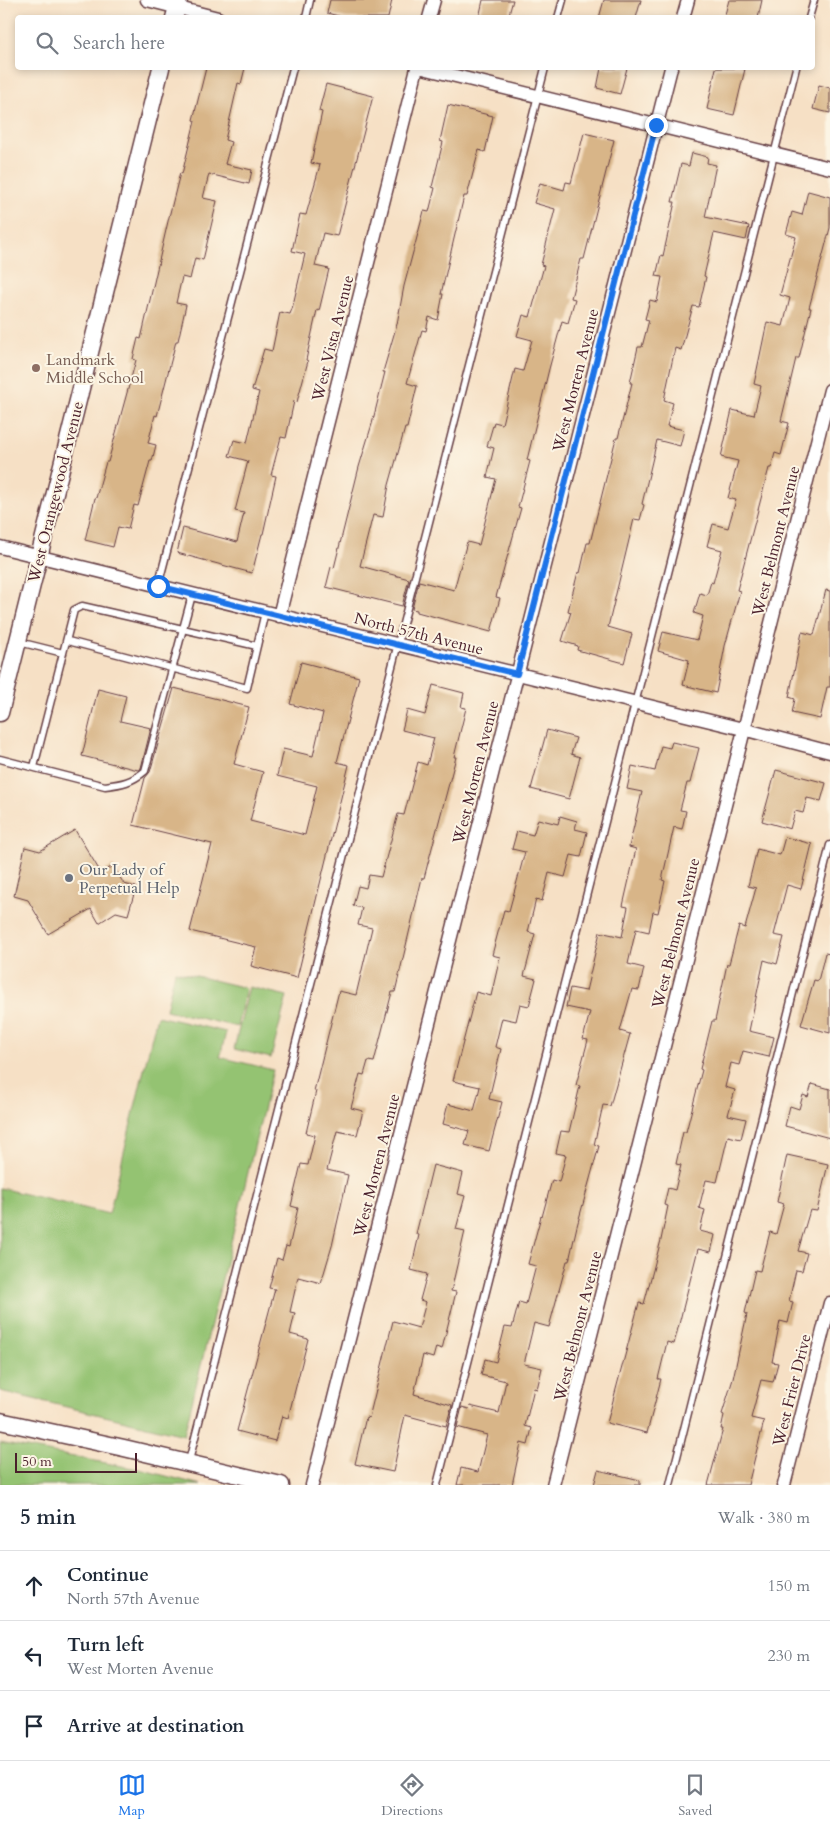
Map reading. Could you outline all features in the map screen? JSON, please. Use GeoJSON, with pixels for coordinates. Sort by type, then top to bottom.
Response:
{"type":"FeatureCollection","features":[{"type":"Feature","properties":{"kind":"street"},"geometry":{"type":"LineString","coordinates":[[147,0],[205,15]]}},
{"type":"Feature","properties":{"kind":"street"},"geometry":{"type":"LineString","coordinates":[[430,15],[434,0]]}},
{"type":"Feature","properties":{"kind":"street"},"geometry":{"type":"LineString","coordinates":[[684,15],[688,0]]}},
{"type":"Feature","properties":{"kind":"street","name":"West Orangewood Avenue"},"geometry":{"type":"LineString","coordinates":[[0,713],[161,70]]}},
{"type":"Feature","properties":{"kind":"street","name":"West Vista Avenue"},"geometry":{"type":"LineString","coordinates":[[278,616],[416,70]]}},
{"type":"Feature","properties":{"kind":"street"},"geometry":{"type":"LineString","coordinates":[[431,70],[830,168]]}},
{"type":"Feature","properties":{"kind":"street","name":"West Morten Avenue"},"geometry":{"type":"LineString","coordinates":[[312,1485],[670,70]]}},
{"type":"Feature","properties":{"kind":"street","name":"West Belmont Avenue"},"geometry":{"type":"LineString","coordinates":[[553,1485],[830,390]]}},
{"type":"Feature","properties":{"kind":"street","name":"North 57th Avenue"},"geometry":{"type":"LineString","coordinates":[[0,547],[830,752]]}},
{"type":"Feature","properties":{"kind":"street","name":"West Frier Drive"},"geometry":{"type":"LineString","coordinates":[[784,1485],[830,1303]]}},
{"type":"Feature","properties":{"kind":"street"},"geometry":{"type":"LineString","coordinates":[[0,1421],[281,1485]]}},
{"type":"Feature","properties":{"kind":"lane"},"geometry":{"type":"LineString","coordinates":[[307,15],[310,0]]}},
{"type":"Feature","properties":{"kind":"lane"},"geometry":{"type":"LineString","coordinates":[[559,15],[563,0]]}},
{"type":"Feature","properties":{"kind":"lane"},"geometry":{"type":"LineString","coordinates":[[810,15],[814,0]]}},
{"type":"Feature","properties":{"kind":"lane"},"geometry":{"type":"LineString","coordinates":[[158,586],[292,70]]}},
{"type":"Feature","properties":{"kind":"lane"},"geometry":{"type":"LineString","coordinates":[[189,1463],[545,70]]}},
{"type":"Feature","properties":{"kind":"lane"},"geometry":{"type":"LineString","coordinates":[[437,1485],[795,70]]}},
{"type":"Feature","properties":{"kind":"lane"},"geometry":{"type":"LineString","coordinates":[[0,759],[106,786],[135,780],[145,771],[192,594]]}},
{"type":"Feature","properties":{"kind":"lane"},"geometry":{"type":"LineString","coordinates":[[34,768],[63,653],[68,641],[74,610],[82,606],[257,646]]}},
{"type":"Feature","properties":{"kind":"lane"},"geometry":{"type":"LineString","coordinates":[[68,641],[247,688],[265,612]]}},
{"type":"Feature","properties":{"kind":"lane"},"geometry":{"type":"LineString","coordinates":[[18,642],[63,653]]}},
{"type":"Feature","properties":{"kind":"lane"},"geometry":{"type":"LineString","coordinates":[[670,1485],[830,845]]}},
{"type":"Feature","properties":{"kind":"green space"},"geometry":{"type":"Polygon","coordinates":[[[175,971],[246,988],[237,1027],[166,1010],[175,971]]]}},
{"type":"Feature","properties":{"kind":"green space"},"geometry":{"type":"Polygon","coordinates":[[[249,987],[287,996],[271,1058],[234,1049],[249,987]]]}},
{"type":"Feature","properties":{"kind":"green space"},"geometry":{"type":"Polygon","coordinates":[[[157,1016],[226,1032],[220,1057],[273,1070],[184,1435],[0,1391],[0,1188],[109,1214],[157,1016]]]}},
{"type":"Feature","properties":{"kind":"green space"},"geometry":{"type":"Polygon","coordinates":[[[0,1443],[143,1470],[201,1485],[0,1485],[0,1443]]]}},
{"type":"Feature","properties":{"kind":"building"},"geometry":{"type":"Polygon","coordinates":[[[330,0],[392,0],[389,15],[335,15],[327,13],[330,0]]]}},
{"type":"Feature","properties":{"kind":"building"},"geometry":{"type":"Polygon","coordinates":[[[483,0],[513,0],[509,15],[480,15],[483,0]]]}},
{"type":"Feature","properties":{"kind":"building"},"geometry":{"type":"Polygon","coordinates":[[[604,0],[641,0],[637,15],[600,15],[604,0]]]}},
{"type":"Feature","properties":{"kind":"building"},"geometry":{"type":"Polygon","coordinates":[[[729,0],[762,0],[759,15],[725,15],[729,0]]]}},
{"type":"Feature","properties":{"kind":"building"},"geometry":{"type":"Polygon","coordinates":[[[206,70],[244,70],[241,84],[238,83],[225,140],[231,142],[225,164],[252,170],[249,184],[209,174],[203,198],[217,201],[203,260],[195,258],[190,279],[182,277],[176,303],[186,305],[178,341],[176,341],[157,416],[155,415],[148,443],[156,445],[152,461],[150,461],[138,506],[134,505],[128,529],[118,527],[113,547],[85,540],[95,498],[106,462],[108,462],[136,360],[133,359],[138,338],[141,339],[169,217],[195,121],[193,120],[206,70]]]}},
{"type":"Feature","properties":{"kind":"building"},"geometry":{"type":"Polygon","coordinates":[[[601,70],[626,70],[620,94],[597,88],[601,70]]]}},
{"type":"Feature","properties":{"kind":"building"},"geometry":{"type":"Polygon","coordinates":[[[716,70],[745,70],[734,115],[707,109],[716,70]]]}},
{"type":"Feature","properties":{"kind":"building"},"geometry":{"type":"Polygon","coordinates":[[[326,84],[373,96],[337,236],[323,233],[315,266],[329,269],[319,311],[317,310],[306,360],[308,361],[297,402],[294,401],[286,438],[281,437],[271,475],[276,476],[252,573],[177,553],[183,528],[237,542],[244,513],[235,511],[248,461],[229,456],[234,440],[247,443],[259,392],[252,390],[264,349],[272,351],[280,312],[290,314],[292,309],[305,254],[292,251],[300,214],[306,215],[320,165],[311,163],[322,112],[319,111],[326,84]]]}},
{"type":"Feature","properties":{"kind":"building"},"geometry":{"type":"Polygon","coordinates":[[[819,85],[830,88],[830,113],[813,109],[819,85]]]}},
{"type":"Feature","properties":{"kind":"building"},"geometry":{"type":"Polygon","coordinates":[[[448,105],[493,116],[485,152],[479,150],[467,196],[464,196],[441,294],[443,294],[438,320],[429,317],[426,331],[422,330],[407,383],[417,386],[407,428],[405,428],[389,485],[383,517],[373,515],[360,566],[409,579],[402,606],[326,587],[331,567],[334,568],[359,467],[372,424],[385,372],[383,372],[397,324],[404,286],[424,211],[429,212],[435,188],[432,187],[443,142],[440,141],[448,105]]]}},
{"type":"Feature","properties":{"kind":"building"},"geometry":{"type":"Polygon","coordinates":[[[584,133],[614,140],[584,259],[581,259],[571,298],[575,299],[568,323],[562,321],[549,369],[527,460],[530,461],[518,507],[521,508],[496,597],[500,598],[491,632],[412,609],[419,581],[454,590],[467,542],[479,545],[496,479],[487,477],[494,448],[487,446],[494,422],[502,424],[515,369],[523,371],[532,340],[517,336],[523,315],[530,317],[544,266],[541,265],[555,209],[534,203],[540,183],[564,190],[566,182],[571,183],[584,133]]]}},
{"type":"Feature","properties":{"kind":"building"},"geometry":{"type":"Polygon","coordinates":[[[692,153],[708,157],[707,163],[716,165],[705,217],[749,226],[746,240],[714,233],[699,307],[693,306],[681,350],[675,348],[664,400],[673,403],[667,426],[684,430],[680,446],[657,440],[640,520],[634,519],[608,627],[632,634],[624,663],[577,650],[578,646],[562,641],[571,612],[568,611],[578,572],[580,573],[587,543],[590,543],[616,438],[618,438],[632,383],[630,383],[638,347],[642,347],[649,320],[645,319],[650,300],[657,302],[662,277],[656,276],[661,255],[663,256],[675,202],[672,202],[681,164],[689,166],[692,153]]]}},
{"type":"Feature","properties":{"kind":"building"},"geometry":{"type":"Polygon","coordinates":[[[808,191],[830,197],[830,228],[809,308],[811,308],[799,358],[796,358],[781,421],[789,423],[781,455],[775,453],[771,468],[769,468],[737,590],[740,591],[725,646],[716,693],[683,685],[689,660],[658,651],[663,632],[697,640],[703,616],[694,613],[700,593],[707,595],[711,582],[713,583],[722,550],[707,546],[713,524],[728,528],[736,500],[728,498],[738,461],[721,457],[732,410],[754,415],[761,386],[754,384],[767,322],[783,326],[790,298],[780,295],[796,237],[786,234],[792,212],[802,215],[808,191]]]}},
{"type":"Feature","properties":{"kind":"building"},"geometry":{"type":"Polygon","coordinates":[[[826,590],[830,591],[830,687],[827,687],[820,719],[792,713],[795,699],[789,697],[802,632],[814,635],[826,590]]]}},
{"type":"Feature","properties":{"kind":"building"},"geometry":{"type":"Polygon","coordinates":[[[301,662],[359,677],[337,762],[349,765],[297,978],[251,966],[256,947],[190,931],[212,844],[133,825],[145,778],[150,772],[174,688],[249,707],[234,764],[263,772],[250,821],[305,835],[317,786],[277,776],[283,749],[313,756],[323,713],[290,704],[301,662]]]}},
{"type":"Feature","properties":{"kind":"building"},"geometry":{"type":"Polygon","coordinates":[[[433,685],[464,693],[461,707],[466,708],[454,757],[456,757],[424,878],[422,878],[395,992],[392,992],[374,1062],[368,1061],[364,1075],[360,1074],[351,1108],[363,1111],[357,1135],[337,1131],[327,1170],[348,1175],[332,1246],[321,1283],[298,1277],[290,1312],[295,1313],[290,1334],[308,1339],[288,1418],[282,1416],[275,1441],[237,1431],[275,1289],[269,1288],[277,1258],[282,1260],[286,1246],[289,1247],[298,1208],[291,1206],[301,1164],[308,1165],[315,1135],[306,1133],[316,1091],[314,1091],[339,991],[356,995],[372,928],[358,925],[362,908],[353,906],[358,886],[366,888],[369,875],[381,877],[398,814],[404,815],[418,762],[427,765],[434,738],[402,730],[407,710],[425,715],[433,685]]]}},
{"type":"Feature","properties":{"kind":"building"},"geometry":{"type":"Polygon","coordinates":[[[98,689],[126,696],[120,721],[151,728],[141,768],[138,770],[82,756],[98,689]]]}},
{"type":"Feature","properties":{"kind":"building"},"geometry":{"type":"Polygon","coordinates":[[[547,730],[576,738],[571,754],[580,757],[569,799],[531,789],[547,730]]]}},
{"type":"Feature","properties":{"kind":"building"},"geometry":{"type":"Polygon","coordinates":[[[672,742],[699,748],[690,783],[687,783],[680,810],[686,811],[682,829],[674,827],[662,880],[665,881],[658,913],[653,912],[649,932],[636,929],[628,964],[644,968],[639,990],[632,989],[620,1031],[630,1034],[610,1106],[603,1105],[594,1145],[599,1146],[569,1261],[567,1261],[549,1327],[534,1323],[524,1364],[542,1368],[537,1389],[534,1388],[525,1426],[532,1428],[528,1445],[521,1443],[512,1485],[457,1485],[461,1468],[478,1472],[487,1435],[457,1427],[462,1407],[469,1409],[470,1406],[499,1413],[506,1381],[481,1375],[485,1359],[496,1362],[505,1327],[512,1328],[519,1302],[526,1304],[536,1266],[528,1264],[552,1180],[559,1182],[566,1155],[556,1153],[561,1131],[569,1132],[580,1086],[576,1085],[588,1040],[583,1039],[590,1012],[566,1007],[570,988],[586,991],[600,932],[622,937],[628,907],[623,906],[636,849],[629,847],[642,792],[627,789],[632,766],[655,771],[661,746],[670,748],[672,742]]]}},
{"type":"Feature","properties":{"kind":"building"},"geometry":{"type":"Polygon","coordinates":[[[776,770],[826,783],[821,801],[807,798],[803,813],[795,811],[790,829],[762,821],[776,770]]]}},
{"type":"Feature","properties":{"kind":"building"},"geometry":{"type":"Polygon","coordinates":[[[560,816],[577,821],[575,829],[587,832],[581,857],[571,855],[565,877],[549,873],[542,901],[536,899],[528,932],[535,934],[524,976],[536,979],[529,1006],[520,1004],[516,1021],[502,1018],[495,1047],[501,1049],[489,1099],[502,1102],[489,1151],[465,1145],[469,1131],[443,1124],[448,1104],[474,1111],[480,1087],[453,1081],[476,992],[491,996],[500,957],[492,955],[504,910],[509,911],[525,852],[512,849],[517,831],[533,835],[538,819],[558,824],[560,816]]]}},
{"type":"Feature","properties":{"kind":"building","name":"Our Lady of Perpetual Help"},"geometry":{"type":"Polygon","coordinates":[[[75,830],[101,873],[113,866],[124,884],[136,887],[128,915],[116,912],[99,923],[91,909],[48,934],[28,900],[14,896],[25,847],[40,851],[75,830]]]}},
{"type":"Feature","properties":{"kind":"building"},"geometry":{"type":"Polygon","coordinates":[[[785,837],[812,844],[801,889],[787,885],[774,935],[784,937],[777,964],[764,960],[749,1031],[774,1037],[769,1057],[743,1051],[739,1065],[731,1063],[725,1087],[735,1090],[728,1115],[746,1119],[741,1139],[728,1136],[717,1182],[706,1180],[699,1208],[705,1210],[700,1231],[715,1235],[711,1252],[698,1249],[674,1344],[667,1342],[658,1379],[661,1379],[647,1433],[607,1423],[639,1303],[644,1304],[661,1240],[668,1206],[664,1205],[668,1188],[675,1190],[681,1165],[676,1164],[683,1132],[686,1132],[712,1021],[715,1021],[727,964],[729,964],[739,926],[745,928],[756,888],[748,886],[757,849],[780,855],[785,837]]]}},
{"type":"Feature","properties":{"kind":"building"},"geometry":{"type":"Polygon","coordinates":[[[825,953],[830,954],[830,1033],[801,1025],[814,980],[818,981],[825,953]]]}},
{"type":"Feature","properties":{"kind":"building"},"geometry":{"type":"Polygon","coordinates":[[[812,1084],[830,1089],[830,1138],[785,1126],[790,1106],[799,1109],[803,1095],[808,1097],[812,1084]]]}},
{"type":"Feature","properties":{"kind":"building"},"geometry":{"type":"Polygon","coordinates":[[[787,1155],[828,1164],[817,1211],[810,1210],[798,1251],[807,1253],[802,1271],[796,1270],[789,1301],[793,1302],[788,1323],[780,1321],[772,1362],[778,1363],[773,1382],[761,1380],[751,1418],[764,1421],[748,1485],[708,1485],[723,1429],[721,1429],[724,1415],[722,1414],[733,1379],[755,1270],[760,1271],[770,1232],[776,1234],[784,1204],[777,1202],[787,1155]]]}},
{"type":"Feature","properties":{"kind":"building"},"geometry":{"type":"Polygon","coordinates":[[[433,1165],[463,1173],[458,1194],[465,1196],[456,1229],[465,1231],[451,1291],[456,1292],[442,1349],[436,1347],[433,1358],[423,1355],[414,1394],[452,1405],[446,1426],[405,1415],[393,1472],[355,1464],[366,1417],[369,1418],[393,1321],[419,1328],[426,1302],[420,1300],[427,1274],[411,1270],[419,1235],[416,1234],[433,1165]]]}},
{"type":"Feature","properties":{"kind":"building"},"geometry":{"type":"Polygon","coordinates":[[[598,1470],[640,1480],[640,1485],[594,1485],[598,1470]]]}},
{"type":"Feature","properties":{"kind":"place","name":"Landmark Middle School"},"geometry":{"type":"Point","coordinates":[36,368]}},
{"type":"Feature","properties":{"kind":"place","name":"Our Lady of Perpetual Help"},"geometry":{"type":"Point","coordinates":[69,878]}},
{"type":"Feature","properties":{"kind":"route"},"geometry":{"type":"LineString","coordinates":[[158,586],[517,674],[656,125]]}}]}
